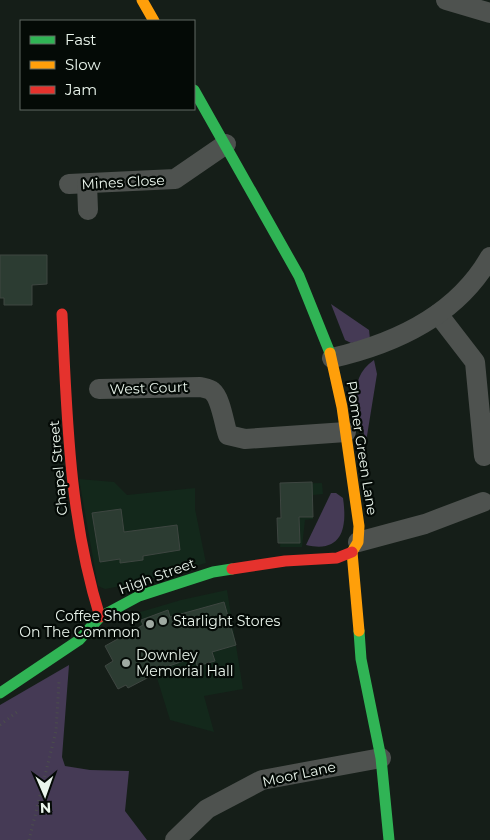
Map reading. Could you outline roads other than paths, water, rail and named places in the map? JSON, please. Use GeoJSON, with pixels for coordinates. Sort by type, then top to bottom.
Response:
{"type":"FeatureCollection","features":[{"type":"Feature","properties":{"kind":"street"},"geometry":{"type":"LineString","coordinates":[[142,0],[153,20]]}},
{"type":"Feature","properties":{"kind":"street"},"geometry":{"type":"LineString","coordinates":[[446,0],[490,14]]}},
{"type":"Feature","properties":{"kind":"street","name":"Plomer Green Lane"},"geometry":{"type":"LineString","coordinates":[[195,92],[299,276],[332,358],[346,432],[359,526],[355,547],[361,659],[381,758],[389,840]]}},
{"type":"Feature","properties":{"kind":"street","name":"Mines Close"},"geometry":{"type":"LineString","coordinates":[[88,210],[78,184],[175,179],[226,144]]}},
{"type":"Feature","properties":{"kind":"street"},"geometry":{"type":"LineString","coordinates":[[332,358],[384,344],[420,326],[438,314],[477,275],[490,257]]}},
{"type":"Feature","properties":{"kind":"street","name":"Chapel Street"},"geometry":{"type":"LineString","coordinates":[[62,314],[72,481],[78,529],[87,582],[100,617]]}},
{"type":"Feature","properties":{"kind":"street"},"geometry":{"type":"LineString","coordinates":[[438,314],[475,362],[484,456]]}},
{"type":"Feature","properties":{"kind":"street","name":"West Court"},"geometry":{"type":"LineString","coordinates":[[99,390],[200,387],[213,391],[220,403],[222,419],[228,435],[245,439],[346,432]]}},
{"type":"Feature","properties":{"kind":"street"},"geometry":{"type":"LineString","coordinates":[[355,547],[425,524],[483,502]]}},
{"type":"Feature","properties":{"kind":"street","name":"High Street"},"geometry":{"type":"LineString","coordinates":[[0,693],[79,640],[100,617],[139,596],[213,572],[285,561],[337,558],[355,547]]}},
{"type":"Feature","properties":{"kind":"street","name":"Moor Lane"},"geometry":{"type":"LineString","coordinates":[[175,840],[207,809],[262,780],[381,758]]}},
{"type":"Feature","properties":{"kind":"place","name":"Starlight Stores"},"geometry":{"type":"Point","coordinates":[163,621]}},
{"type":"Feature","properties":{"kind":"place","name":"Coffee Shop On The Common"},"geometry":{"type":"Point","coordinates":[150,624]}},
{"type":"Feature","properties":{"kind":"place","name":"Downley Memorial Hall"},"geometry":{"type":"Point","coordinates":[126,663]}}]}
